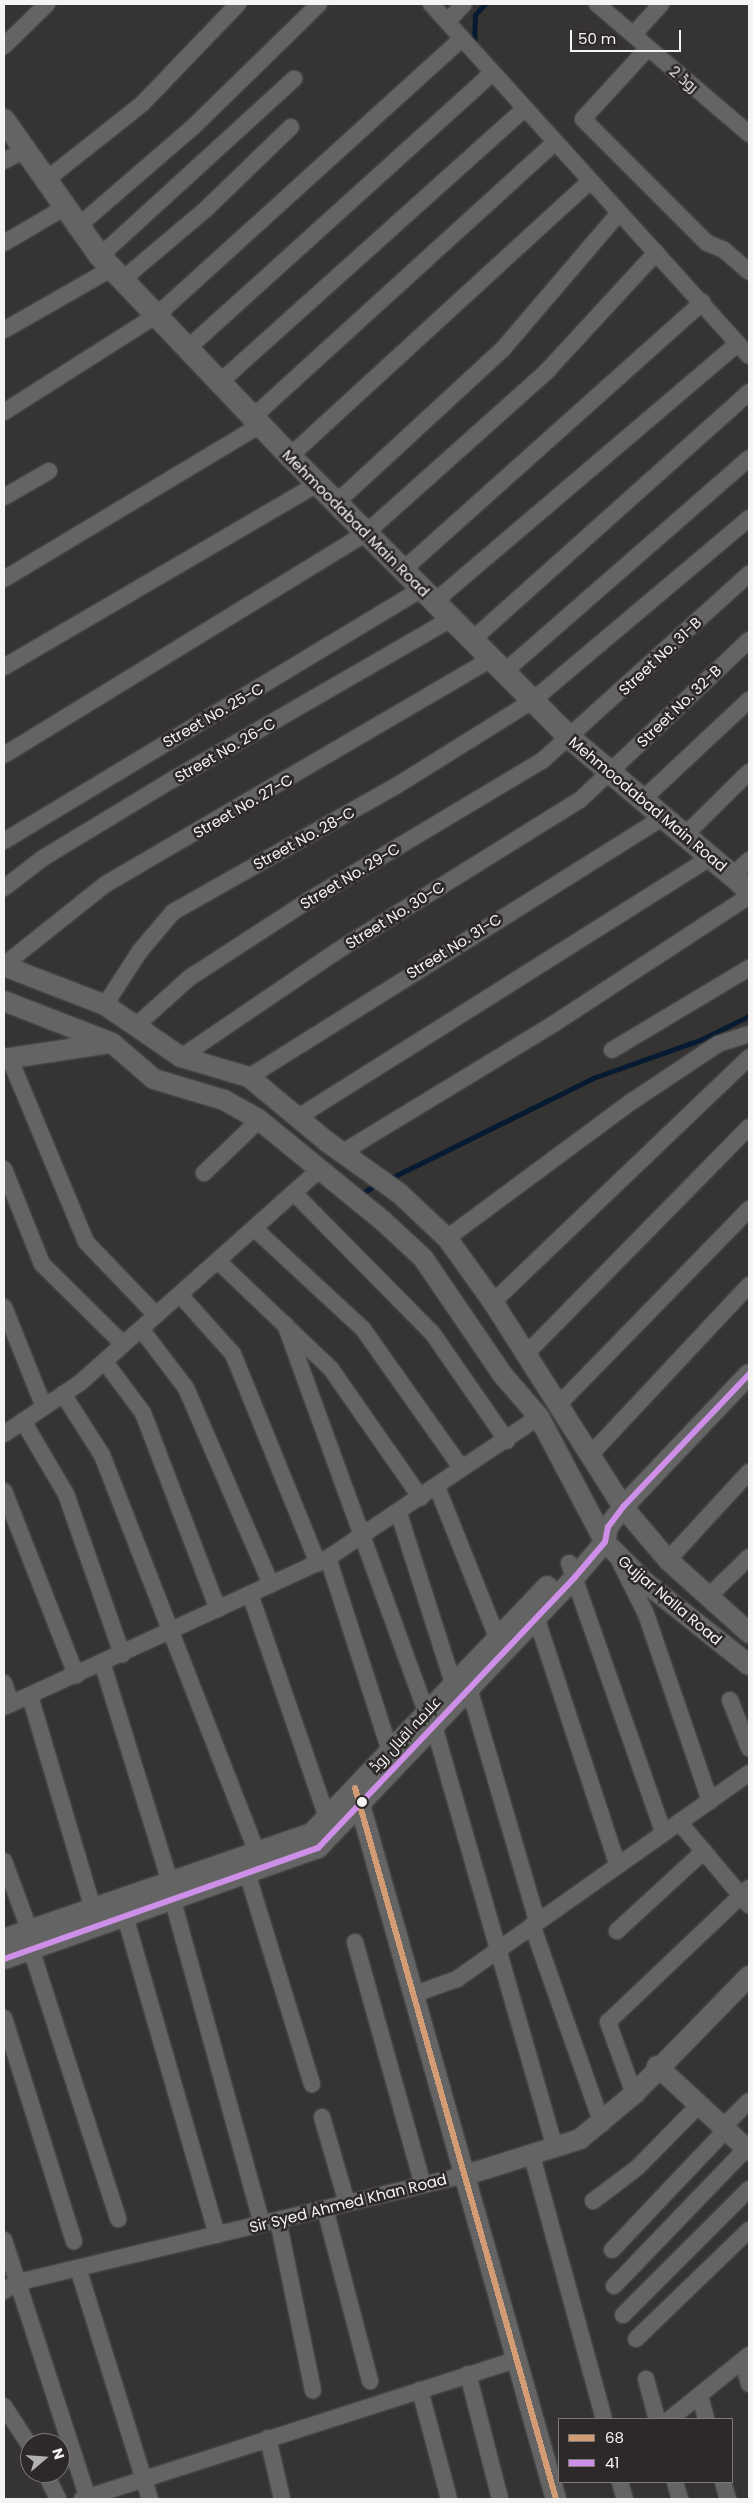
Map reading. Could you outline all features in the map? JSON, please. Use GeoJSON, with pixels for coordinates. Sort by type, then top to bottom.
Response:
{"type":"FeatureCollection","features":[{"type":"Feature","properties":{"kind":"main road","name":"Mehmoodabad Main Road"},"geometry":{"type":"LineString","coordinates":[[4,120],[46,180],[76,228],[111,268],[317,484],[570,738],[661,819],[711,857],[741,883]]}},
{"type":"Feature","properties":{"kind":"street"},"geometry":{"type":"LineString","coordinates":[[4,46],[47,4]]}},
{"type":"Feature","properties":{"kind":"street"},"geometry":{"type":"LineString","coordinates":[[46,180],[142,104],[238,4]]}},
{"type":"Feature","properties":{"kind":"street"},"geometry":{"type":"LineString","coordinates":[[76,228],[206,115],[319,4]]}},
{"type":"Feature","properties":{"kind":"street"},"geometry":{"type":"LineString","coordinates":[[431,4],[448,21],[491,74],[703,302],[749,356]]}},
{"type":"Feature","properties":{"kind":"street"},"geometry":{"type":"LineString","coordinates":[[448,21],[464,4]]}},
{"type":"Feature","properties":{"kind":"street","name":"روڈ 2"},"geometry":{"type":"LineString","coordinates":[[597,4],[748,130]]}},
{"type":"Feature","properties":{"kind":"street"},"geometry":{"type":"LineString","coordinates":[[634,34],[661,4]]}},
{"type":"Feature","properties":{"kind":"street"},"geometry":{"type":"LineString","coordinates":[[4,412],[157,315],[462,38]]}},
{"type":"Feature","properties":{"kind":"street"},"geometry":{"type":"LineString","coordinates":[[648,48],[583,119],[707,243],[724,250],[749,272]]}},
{"type":"Feature","properties":{"kind":"street"},"geometry":{"type":"LineString","coordinates":[[188,348],[491,74]]}},
{"type":"Feature","properties":{"kind":"street"},"geometry":{"type":"LineString","coordinates":[[111,268],[294,79]]}},
{"type":"Feature","properties":{"kind":"street"},"geometry":{"type":"LineString","coordinates":[[220,382],[524,109]]}},
{"type":"Feature","properties":{"kind":"street"},"geometry":{"type":"LineString","coordinates":[[4,330],[111,268],[206,209],[291,127]]}},
{"type":"Feature","properties":{"kind":"street"},"geometry":{"type":"LineString","coordinates":[[4,578],[257,421],[554,143]]}},
{"type":"Feature","properties":{"kind":"street"},"geometry":{"type":"LineString","coordinates":[[4,161],[25,150]]}},
{"type":"Feature","properties":{"kind":"street"},"geometry":{"type":"LineString","coordinates":[[290,456],[590,181]]}},
{"type":"Feature","properties":{"kind":"street"},"geometry":{"type":"LineString","coordinates":[[4,242],[64,208]]}},
{"type":"Feature","properties":{"kind":"street"},"geometry":{"type":"LineString","coordinates":[[336,502],[502,350],[619,213]]}},
{"type":"Feature","properties":{"kind":"street"},"geometry":{"type":"LineString","coordinates":[[4,755],[366,533],[547,371],[656,253]]}},
{"type":"Feature","properties":{"kind":"street"},"geometry":{"type":"LineString","coordinates":[[402,570],[703,302]]}},
{"type":"Feature","properties":{"kind":"street","name":"Street No. 25-C"},"geometry":{"type":"LineString","coordinates":[[4,841],[428,596],[738,342]]}},
{"type":"Feature","properties":{"kind":"street"},"geometry":{"type":"LineString","coordinates":[[472,640],[749,392]]}},
{"type":"Feature","properties":{"kind":"street","name":"Street No. 27-C"},"geometry":{"type":"LineString","coordinates":[[4,966],[106,884],[498,666],[749,458]]}},
{"type":"Feature","properties":{"kind":"street"},"geometry":{"type":"LineString","coordinates":[[4,497],[49,470]]}},
{"type":"Feature","properties":{"kind":"street"},"geometry":{"type":"LineString","coordinates":[[4,667],[317,484]]}},
{"type":"Feature","properties":{"kind":"street","name":"Street No. 28-C"},"geometry":{"type":"LineString","coordinates":[[105,1005],[140,951],[174,912],[396,786],[532,701],[749,518]]}},
{"type":"Feature","properties":{"kind":"street","name":"Street No. 31-B"},"geometry":{"type":"LineString","coordinates":[[570,738],[749,574]]}},
{"type":"Feature","properties":{"kind":"street","name":"Street No. 26-C"},"geometry":{"type":"LineString","coordinates":[[4,888],[43,858],[164,785],[451,619]]}},
{"type":"Feature","properties":{"kind":"street","name":"Street No. 32-B"},"geometry":{"type":"LineString","coordinates":[[609,773],[749,640]]}},
{"type":"Feature","properties":{"kind":"street"},"geometry":{"type":"LineString","coordinates":[[641,801],[749,700]]}},
{"type":"Feature","properties":{"kind":"street","name":"Street No. 29-C"},"geometry":{"type":"LineString","coordinates":[[138,1024],[189,978],[309,900],[543,760],[570,738]]}},
{"type":"Feature","properties":{"kind":"street"},"geometry":{"type":"LineString","coordinates":[[684,836],[749,772]]}},
{"type":"Feature","properties":{"kind":"street","name":"Street No. 30-C"},"geometry":{"type":"LineString","coordinates":[[181,1057],[337,951],[580,800],[609,773]]}},
{"type":"Feature","properties":{"kind":"street","name":"Street No. 31-C"},"geometry":{"type":"LineString","coordinates":[[249,1077],[661,819]]}},
{"type":"Feature","properties":{"kind":"street"},"geometry":{"type":"LineString","coordinates":[[300,1116],[711,857]]}},
{"type":"Feature","properties":{"kind":"street"},"geometry":{"type":"LineString","coordinates":[[741,883],[749,860]]}},
{"type":"Feature","properties":{"kind":"street"},"geometry":{"type":"LineString","coordinates":[[343,1152],[555,1023],[749,896]]}},
{"type":"Feature","properties":{"kind":"street"},"geometry":{"type":"LineString","coordinates":[[4,966],[105,1005],[138,1024],[154,1041],[181,1057],[249,1077],[343,1152],[399,1193],[447,1238],[494,1302],[590,1455],[611,1523]]}},
{"type":"Feature","properties":{"kind":"street"},"geometry":{"type":"LineString","coordinates":[[612,1050],[749,968]]}},
{"type":"Feature","properties":{"kind":"street"},"geometry":{"type":"LineString","coordinates":[[4,1001],[112,1043],[154,1079],[224,1100],[259,1120],[317,1172],[383,1221],[423,1258],[502,1374],[539,1417],[611,1523],[668,1560],[749,1633]]}},
{"type":"Feature","properties":{"kind":"street"},"geometry":{"type":"LineString","coordinates":[[447,1238],[631,1102],[718,1044],[749,1034]]}},
{"type":"Feature","properties":{"kind":"street"},"geometry":{"type":"LineString","coordinates":[[112,1043],[6,1058],[86,1242],[156,1314]]}},
{"type":"Feature","properties":{"kind":"street"},"geometry":{"type":"LineString","coordinates":[[494,1302],[749,1057]]}},
{"type":"Feature","properties":{"kind":"street"},"geometry":{"type":"LineString","coordinates":[[204,1173],[259,1120]]}},
{"type":"Feature","properties":{"kind":"street"},"geometry":{"type":"LineString","coordinates":[[526,1354],[749,1127]]}},
{"type":"Feature","properties":{"kind":"street"},"geometry":{"type":"LineString","coordinates":[[4,1169],[42,1264],[121,1342]]}},
{"type":"Feature","properties":{"kind":"street"},"geometry":{"type":"LineString","coordinates":[[4,1433],[63,1394],[104,1362],[121,1342],[181,1296],[296,1195],[317,1172]]}},
{"type":"Feature","properties":{"kind":"street"},"geometry":{"type":"LineString","coordinates":[[296,1195],[433,1334],[507,1441]]}},
{"type":"Feature","properties":{"kind":"street"},"geometry":{"type":"LineString","coordinates":[[558,1405],[682,1282],[749,1209]]}},
{"type":"Feature","properties":{"kind":"street"},"geometry":{"type":"LineString","coordinates":[[256,1230],[363,1329],[462,1469]]}},
{"type":"Feature","properties":{"kind":"street"},"geometry":{"type":"LineString","coordinates":[[219,1262],[331,1369],[421,1498]]}},
{"type":"Feature","properties":{"kind":"street"},"geometry":{"type":"LineString","coordinates":[[590,1455],[749,1285]]}},
{"type":"Feature","properties":{"kind":"street"},"geometry":{"type":"LineString","coordinates":[[181,1296],[233,1354],[323,1560],[392,1760]]}},
{"type":"Feature","properties":{"kind":"street"},"geometry":{"type":"LineString","coordinates":[[4,1306],[44,1407]]}},
{"type":"Feature","properties":{"kind":"street"},"geometry":{"type":"LineString","coordinates":[[285,1324],[430,1719],[499,1949],[555,2149]]}},
{"type":"Feature","properties":{"kind":"street"},"geometry":{"type":"LineString","coordinates":[[140,1329],[186,1388],[271,1584]]}},
{"type":"Feature","properties":{"kind":"street"},"geometry":{"type":"LineString","coordinates":[[104,1362],[143,1413],[218,1609]]}},
{"type":"Feature","properties":{"kind":"street","name":"علامہ اقبال روڈ"},"geometry":{"type":"LineString","coordinates":[[4,1939],[92,1906],[171,1891],[318,1848],[330,1826],[461,1686],[536,1617],[611,1523],[749,1374]]}},
{"type":"Feature","properties":{"kind":"street"},"geometry":{"type":"LineString","coordinates":[[63,1394],[102,1455],[173,1630],[257,1867],[312,2084]]}},
{"type":"Feature","properties":{"kind":"street"},"geometry":{"type":"LineString","coordinates":[[4,1683],[7,1706],[323,1560],[364,1538],[462,1469],[507,1441],[539,1417]]}},
{"type":"Feature","properties":{"kind":"street"},"geometry":{"type":"LineString","coordinates":[[24,1421],[66,1494],[122,1654]]}},
{"type":"Feature","properties":{"kind":"street"},"geometry":{"type":"LineString","coordinates":[[668,1560],[749,1472]]}},
{"type":"Feature","properties":{"kind":"street"},"geometry":{"type":"LineString","coordinates":[[437,1487],[498,1637]]}},
{"type":"Feature","properties":{"kind":"street"},"geometry":{"type":"LineString","coordinates":[[4,1491],[76,1675]]}},
{"type":"Feature","properties":{"kind":"street"},"geometry":{"type":"LineString","coordinates":[[399,1514],[461,1686],[534,1923],[602,2124]]}},
{"type":"Feature","properties":{"kind":"street","name":"Gujjar Nalla Road"},"geometry":{"type":"LineString","coordinates":[[611,1523],[618,1558],[749,1665]]}},
{"type":"Feature","properties":{"kind":"street"},"geometry":{"type":"LineString","coordinates":[[708,1597],[749,1557]]}},
{"type":"Feature","properties":{"kind":"street"},"geometry":{"type":"LineString","coordinates":[[618,1558],[646,1614],[710,1801]]}},
{"type":"Feature","properties":{"kind":"street"},"geometry":{"type":"LineString","coordinates":[[572,1570],[663,1832]]}},
{"type":"Feature","properties":{"kind":"street","name":"علامہ اقبال روڈ"},"geometry":{"type":"LineString","coordinates":[[461,1686],[498,1637],[572,1570]]}},
{"type":"Feature","properties":{"kind":"street"},"geometry":{"type":"LineString","coordinates":[[250,1594],[330,1826]]}},
{"type":"Feature","properties":{"kind":"street"},"geometry":{"type":"LineString","coordinates":[[536,1617],[617,1863]]}},
{"type":"Feature","properties":{"kind":"street"},"geometry":{"type":"LineString","coordinates":[[102,1662],[270,2222],[313,2390]]}},
{"type":"Feature","properties":{"kind":"street"},"geometry":{"type":"LineString","coordinates":[[30,1696],[98,1925]]}},
{"type":"Feature","properties":{"kind":"street"},"geometry":{"type":"LineString","coordinates":[[730,1700],[749,1748]]}},
{"type":"Feature","properties":{"kind":"street"},"geometry":{"type":"LineString","coordinates":[[415,1994],[456,1979],[617,1863],[749,1773]]}},
{"type":"Feature","properties":{"kind":"street"},"geometry":{"type":"LineString","coordinates":[[358,1796],[556,2499]]}},
{"type":"Feature","properties":{"kind":"street"},"geometry":{"type":"LineString","coordinates":[[634,2094],[608,2022],[747,1896],[679,1822]]}},
{"type":"Feature","properties":{"kind":"street"},"geometry":{"type":"LineString","coordinates":[[617,1931],[704,1851]]}},
{"type":"Feature","properties":{"kind":"street"},"geometry":{"type":"LineString","coordinates":[[4,1861],[30,1929]]}},
{"type":"Feature","properties":{"kind":"street","name":"علامہ اقبال روڈ"},"geometry":{"type":"LineString","coordinates":[[4,1959],[125,1916],[171,1891]]}},
{"type":"Feature","properties":{"kind":"street"},"geometry":{"type":"LineString","coordinates":[[125,1916],[217,2235]]}},
{"type":"Feature","properties":{"kind":"street"},"geometry":{"type":"LineString","coordinates":[[356,1942],[423,2185]]}},
{"type":"Feature","properties":{"kind":"street"},"geometry":{"type":"LineString","coordinates":[[31,1949],[118,2219]]}},
{"type":"Feature","properties":{"kind":"street","name":"Sir Syed Ahmed Khan Road"},"geometry":{"type":"LineString","coordinates":[[10,2287],[78,2268],[466,2175],[555,2149],[602,2124],[634,2094],[657,2066],[749,1976]]}},
{"type":"Feature","properties":{"kind":"street"},"geometry":{"type":"LineString","coordinates":[[4,2018],[74,2241]]}},
{"type":"Feature","properties":{"kind":"street"},"geometry":{"type":"LineString","coordinates":[[614,2286],[748,2150],[726,2127],[657,2066]]}},
{"type":"Feature","properties":{"kind":"street"},"geometry":{"type":"LineString","coordinates":[[612,2250],[749,2100]]}},
{"type":"Feature","properties":{"kind":"street"},"geometry":{"type":"LineString","coordinates":[[593,2201],[637,2168],[700,2104]]}},
{"type":"Feature","properties":{"kind":"street"},"geometry":{"type":"LineString","coordinates":[[322,2117],[347,2203]]}},
{"type":"Feature","properties":{"kind":"street"},"geometry":{"type":"LineString","coordinates":[[532,2156],[604,2418]]}},
{"type":"Feature","properties":{"kind":"street"},"geometry":{"type":"LineString","coordinates":[[623,2315],[749,2189]]}},
{"type":"Feature","properties":{"kind":"street"},"geometry":{"type":"LineString","coordinates":[[325,2209],[370,2381]]}},
{"type":"Feature","properties":{"kind":"street"},"geometry":{"type":"LineString","coordinates":[[636,2339],[749,2230]]}},
{"type":"Feature","properties":{"kind":"street"},"geometry":{"type":"LineString","coordinates":[[4,2240],[10,2287],[85,2498],[517,2359]]}},
{"type":"Feature","properties":{"kind":"street"},"geometry":{"type":"LineString","coordinates":[[78,2268],[150,2499]]}},
{"type":"Feature","properties":{"kind":"street"},"geometry":{"type":"LineString","coordinates":[[746,2358],[749,2384]]}},
{"type":"Feature","properties":{"kind":"street"},"geometry":{"type":"LineString","coordinates":[[671,2418],[746,2358]]}},
{"type":"Feature","properties":{"kind":"street"},"geometry":{"type":"LineString","coordinates":[[468,2374],[500,2499]]}},
{"type":"Feature","properties":{"kind":"street"},"geometry":{"type":"LineString","coordinates":[[646,2379],[658,2418]]}},
{"type":"Feature","properties":{"kind":"street"},"geometry":{"type":"LineString","coordinates":[[420,2390],[449,2499]]}},
{"type":"Feature","properties":{"kind":"street"},"geometry":{"type":"LineString","coordinates":[[700,2396],[706,2418]]}},
{"type":"Feature","properties":{"kind":"street"},"geometry":{"type":"LineString","coordinates":[[4,2406],[22,2433]]}},
{"type":"Feature","properties":{"kind":"street"},"geometry":{"type":"LineString","coordinates":[[268,2438],[282,2499]]}},
{"type":"Feature","properties":{"kind":"street"},"geometry":{"type":"LineString","coordinates":[[50,2483],[58,2499]]}},
{"type":"Feature","properties":{"kind":"street"},"geometry":{"type":"LineString","coordinates":[[620,2483],[625,2499]]}},
{"type":"Feature","properties":{"kind":"street"},"geometry":{"type":"LineString","coordinates":[[675,2483],[680,2499]]}},
{"type":"Feature","properties":{"kind":"street"},"geometry":{"type":"LineString","coordinates":[[723,2483],[728,2499]]}},
{"type":"Feature","properties":{"kind":"waterway"},"geometry":{"type":"LineString","coordinates":[[474,43],[475,15],[485,4]]}},
{"type":"Feature","properties":{"kind":"waterway"},"geometry":{"type":"LineString","coordinates":[[389,1179],[593,1078],[700,1040],[749,1016]]}},
{"type":"Feature","properties":{"kind":"waterway"},"geometry":{"type":"LineString","coordinates":[[364,1192],[378,1184]]}},
{"type":"Feature","properties":{"kind":"transit line","name":"41"},"geometry":{"type":"LineString","coordinates":[[4,1959],[318,1848],[575,1577],[605,1542],[608,1527],[623,1507],[749,1374]]}},
{"type":"Feature","properties":{"kind":"transit line","name":"68"},"geometry":{"type":"LineString","coordinates":[[355,1788],[556,2499]]}}]}
